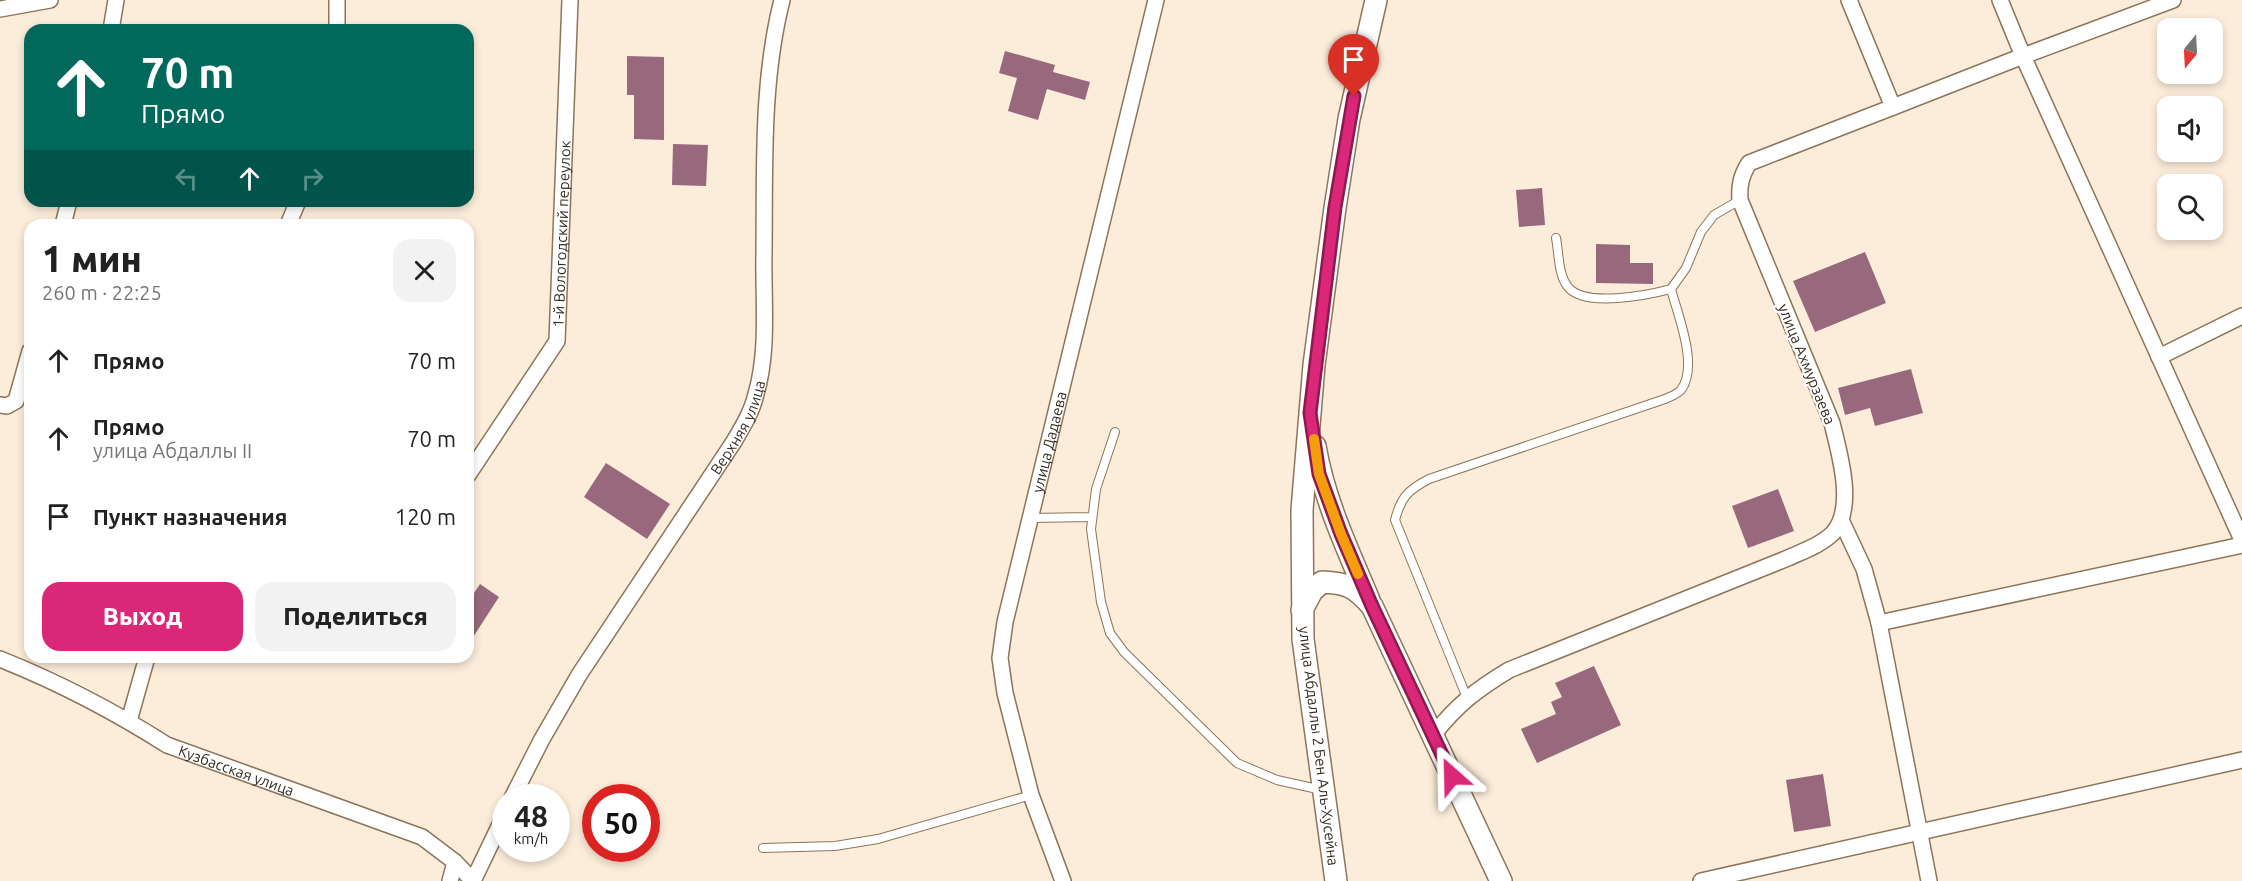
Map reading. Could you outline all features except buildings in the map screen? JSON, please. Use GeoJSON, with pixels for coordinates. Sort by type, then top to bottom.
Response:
{"type":"FeatureCollection","features":[{"type":"Feature","properties":{"kind":"street"},"geometry":{"type":"LineString","coordinates":[[0,9],[50,0]]}},
{"type":"Feature","properties":{"kind":"street"},"geometry":{"type":"LineString","coordinates":[[112,24],[116,0]]}},
{"type":"Feature","properties":{"kind":"street"},"geometry":{"type":"LineString","coordinates":[[337,0],[337,24]]}},
{"type":"Feature","properties":{"kind":"street","name":"1-й Вологодский переулок"},"geometry":{"type":"LineString","coordinates":[[474,466],[557,341],[570,0]]}},
{"type":"Feature","properties":{"kind":"street","name":"Верхняя улица"},"geometry":{"type":"LineString","coordinates":[[519,784],[579,675],[733,443],[747,419],[756,395],[763,345],[765,115],[773,36],[783,0]]}},
{"type":"Feature","properties":{"kind":"street","name":"улица Дадаева"},"geometry":{"type":"LineString","coordinates":[[1064,881],[1031,795],[1005,693],[1000,658],[1005,622],[1156,0]]}},
{"type":"Feature","properties":{"kind":"street"},"geometry":{"type":"LineString","coordinates":[[1376,0],[1349,119],[1335,207],[1310,413],[1319,474],[1341,534],[1372,606],[1501,881]]}},
{"type":"Feature","properties":{"kind":"street"},"geometry":{"type":"LineString","coordinates":[[1849,0],[1893,107]]}},
{"type":"Feature","properties":{"kind":"street"},"geometry":{"type":"LineString","coordinates":[[2000,0],[2023,56],[2242,540]]}},
{"type":"Feature","properties":{"kind":"street"},"geometry":{"type":"LineString","coordinates":[[1740,200],[1739,187],[1742,174],[1749,163],[2173,0]]}},
{"type":"Feature","properties":{"kind":"street","name":"улица Ахмурзаева"},"geometry":{"type":"LineString","coordinates":[[1740,200],[1832,423],[1841,462],[1845,502],[1841,520]]}},
{"type":"Feature","properties":{"kind":"street"},"geometry":{"type":"LineString","coordinates":[[2159,357],[2242,316]]}},
{"type":"Feature","properties":{"kind":"street"},"geometry":{"type":"LineString","coordinates":[[0,405],[7,406],[16,401],[24,372]]}},
{"type":"Feature","properties":{"kind":"street","name":"улица Абдаллы 2 Бен Аль-Хусейна"},"geometry":{"type":"LineString","coordinates":[[1310,413],[1302,510],[1303,639],[1336,881]]}},
{"type":"Feature","properties":{"kind":"street"},"geometry":{"type":"LineString","coordinates":[[1841,520],[1864,569],[1879,623],[1929,881]]}},
{"type":"Feature","properties":{"kind":"street"},"geometry":{"type":"LineString","coordinates":[[1433,735],[1455,708],[1509,670],[1788,558],[1822,542],[1841,520]]}},
{"type":"Feature","properties":{"kind":"street"},"geometry":{"type":"LineString","coordinates":[[1879,623],[2242,545]]}},
{"type":"Feature","properties":{"kind":"street"},"geometry":{"type":"LineString","coordinates":[[1302,611],[1312,591],[1322,582],[1341,583],[1357,590],[1372,606]]}},
{"type":"Feature","properties":{"kind":"street","name":"Кузбасская улица"},"geometry":{"type":"LineString","coordinates":[[0,658],[81,694],[129,721],[166,746],[290,788],[422,837],[455,862],[473,881]]}},
{"type":"Feature","properties":{"kind":"street"},"geometry":{"type":"LineString","coordinates":[[129,721],[145,663]]}},
{"type":"Feature","properties":{"kind":"street"},"geometry":{"type":"LineString","coordinates":[[1701,881],[2242,760]]}},
{"type":"Feature","properties":{"kind":"street"},"geometry":{"type":"LineString","coordinates":[[473,881],[492,841]]}},
{"type":"Feature","properties":{"kind":"street"},"geometry":{"type":"LineString","coordinates":[[450,881],[455,862]]}},
{"type":"Feature","properties":{"kind":"lane"},"geometry":{"type":"LineString","coordinates":[[1556,238],[1563,275],[1569,288],[1588,298],[1646,296],[1671,289],[1686,268],[1701,232],[1714,215],[1740,200]]}},
{"type":"Feature","properties":{"kind":"lane"},"geometry":{"type":"LineString","coordinates":[[1467,698],[1395,520],[1400,502],[1413,487],[1429,479],[1665,399],[1680,391],[1688,374],[1688,354],[1671,289]]}},
{"type":"Feature","properties":{"kind":"lane"},"geometry":{"type":"LineString","coordinates":[[1115,432],[1096,489],[1091,528],[1101,602],[1110,633],[1124,652],[1237,763],[1277,780],[1323,791]]}},
{"type":"Feature","properties":{"kind":"lane"},"geometry":{"type":"LineString","coordinates":[[1030,518],[1092,517]]}},
{"type":"Feature","properties":{"kind":"lane"},"geometry":{"type":"LineString","coordinates":[[763,848],[835,846],[878,839],[1031,795]]}},
{"type":"Feature","properties":{"kind":"slow traffic"},"geometry":{"type":"LineString","coordinates":[[1314,439],[1319,474],[1358,574]]}},
{"type":"Feature","properties":{"kind":"route"},"geometry":{"type":"LineString","coordinates":[[1354,96],[1335,207],[1314,365],[1310,413],[1319,474],[1341,534],[1372,606],[1452,776]]}}]}
